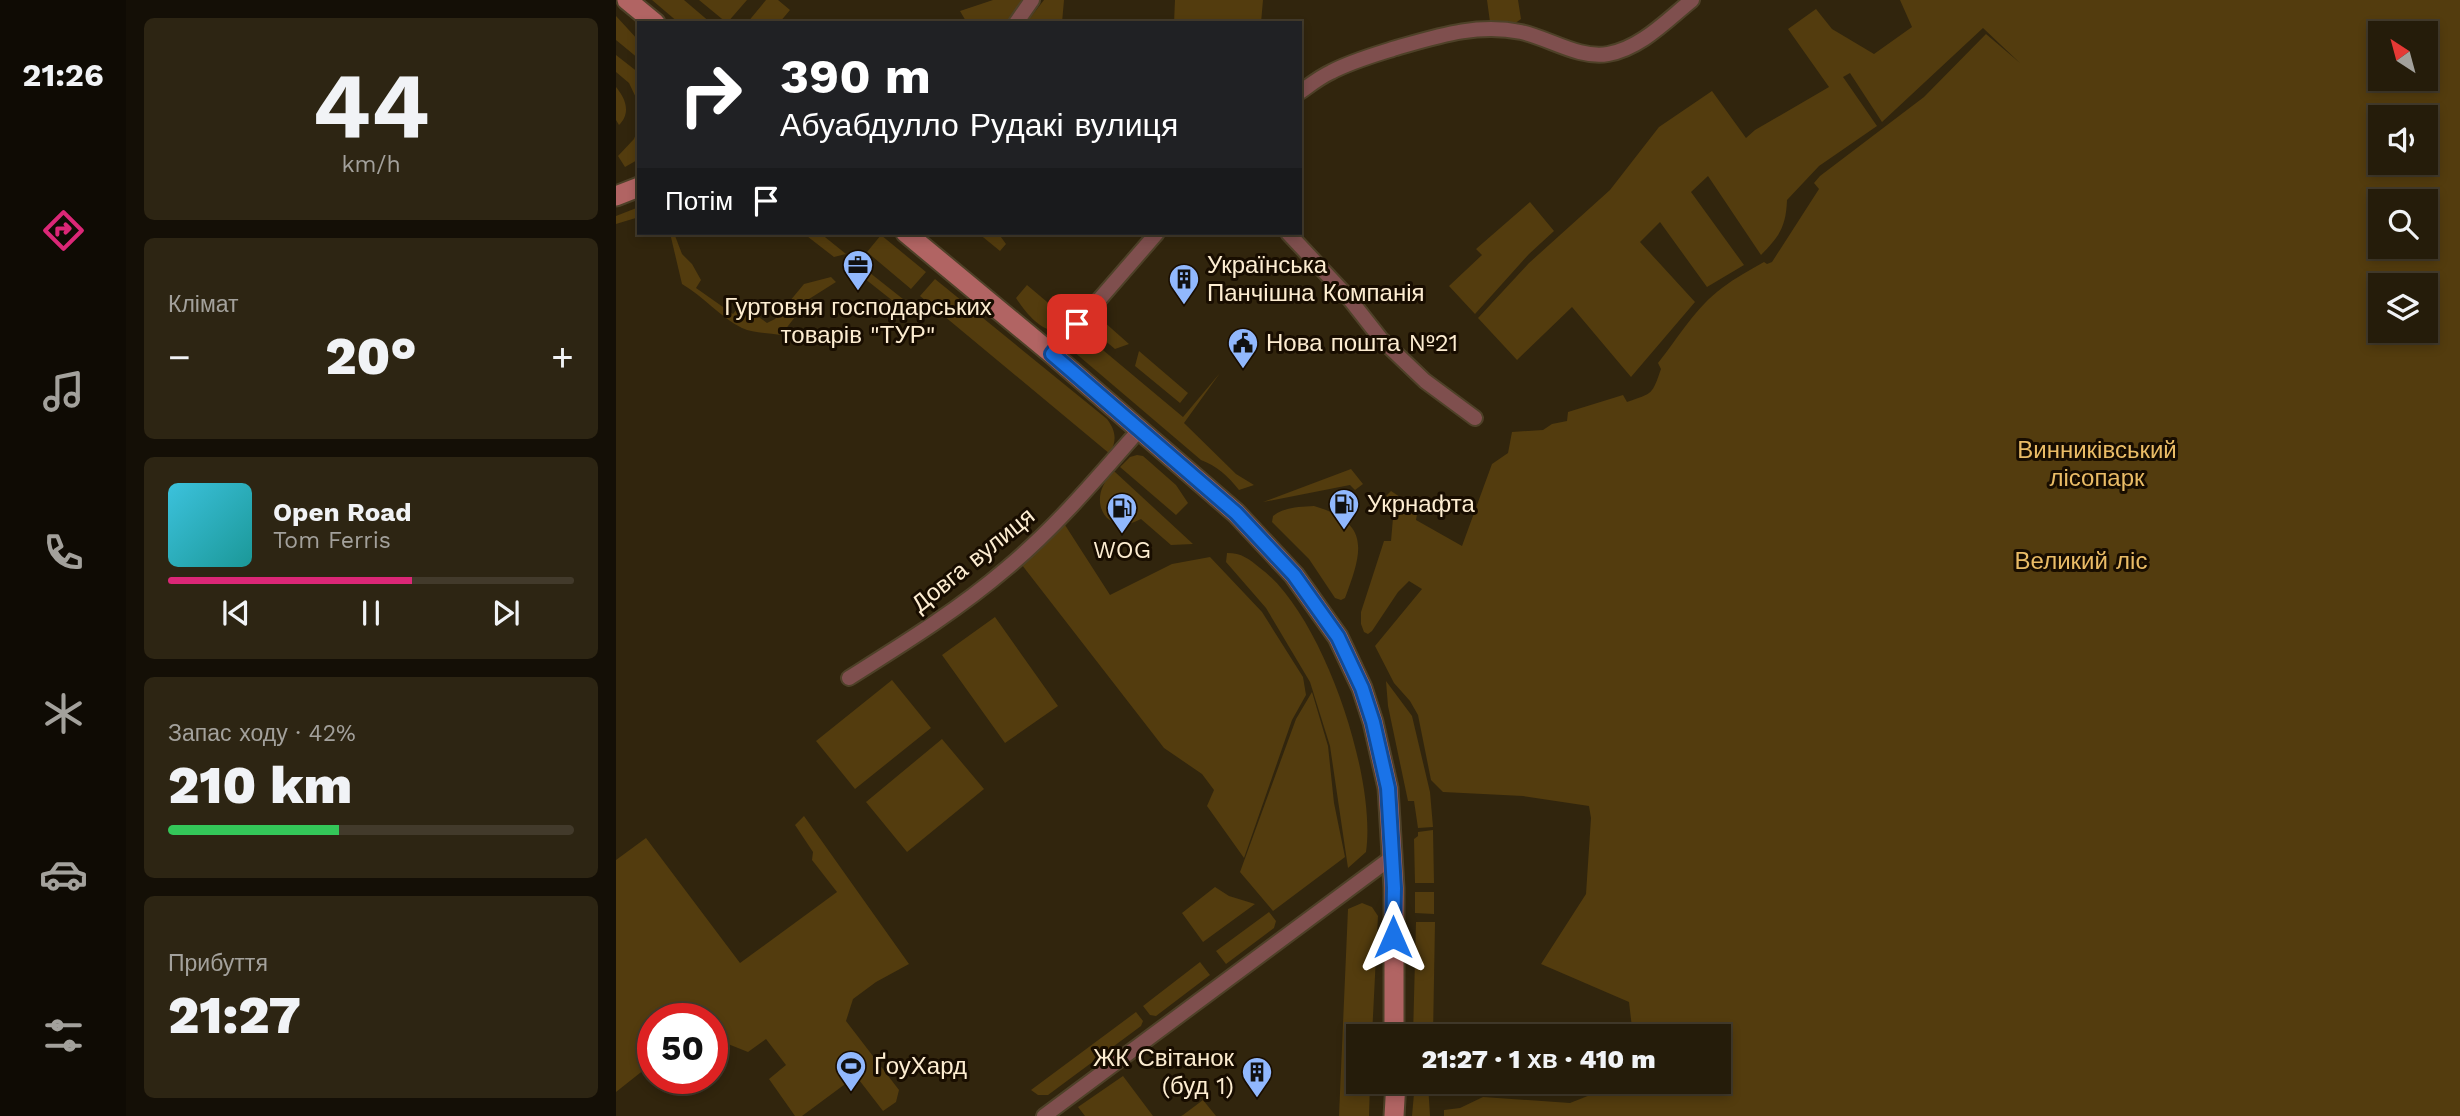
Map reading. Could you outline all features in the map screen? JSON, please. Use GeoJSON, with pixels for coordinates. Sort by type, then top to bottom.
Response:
{"type":"FeatureCollection","features":[{"type":"Feature","properties":{"kind":"main road"},"geometry":{"type":"LineString","coordinates":[[627,0],[653,21]]}},
{"type":"Feature","properties":{"kind":"main road"},"geometry":{"type":"LineString","coordinates":[[616,196],[637,188]]}},
{"type":"Feature","properties":{"kind":"main road"},"geometry":{"type":"LineString","coordinates":[[908,235],[1052,354],[1236,513],[1272,549],[1303,586],[1338,637],[1362,688],[1378,739],[1388,788],[1394,1024]]}},
{"type":"Feature","properties":{"kind":"main road"},"geometry":{"type":"LineString","coordinates":[[1394,1116],[1395,1094]]}},
{"type":"Feature","properties":{"kind":"street"},"geometry":{"type":"LineString","coordinates":[[1017,21],[1031,0]]}},
{"type":"Feature","properties":{"kind":"street"},"geometry":{"type":"LineString","coordinates":[[1302,91],[1329,73],[1356,61],[1464,30],[1487,28],[1522,33],[1590,54],[1604,55],[1635,45],[1692,0]]}},
{"type":"Feature","properties":{"kind":"street"},"geometry":{"type":"LineString","coordinates":[[1052,354],[1155,235]]}},
{"type":"Feature","properties":{"kind":"street"},"geometry":{"type":"LineString","coordinates":[[1290,235],[1348,297],[1381,339],[1425,381],[1475,418]]}},
{"type":"Feature","properties":{"kind":"street","name":"Довга вулиця"},"geometry":{"type":"LineString","coordinates":[[849,678],[927,629],[1007,568],[1081,496],[1140,429]]}},
{"type":"Feature","properties":{"kind":"street"},"geometry":{"type":"LineString","coordinates":[[1044,1116],[1391,858]]}},
{"type":"Feature","properties":{"kind":"green space"},"geometry":{"type":"Polygon","coordinates":[[[652,0],[684,0],[709,21],[677,21],[652,0]]]}},
{"type":"Feature","properties":{"kind":"green space"},"geometry":{"type":"Polygon","coordinates":[[[699,0],[747,0],[729,21],[725,21],[699,0]]]}},
{"type":"Feature","properties":{"kind":"green space"},"geometry":{"type":"Polygon","coordinates":[[[766,0],[778,0],[790,10],[781,21],[749,21],[766,0]]]}},
{"type":"Feature","properties":{"kind":"green space"},"geometry":{"type":"Polygon","coordinates":[[[993,0],[1027,0],[1014,21],[966,21],[960,11],[993,0]]]}},
{"type":"Feature","properties":{"kind":"green space"},"geometry":{"type":"Polygon","coordinates":[[[1044,0],[1064,0],[1062,21],[1028,21],[1044,0]]]}},
{"type":"Feature","properties":{"kind":"green space"},"geometry":{"type":"Polygon","coordinates":[[[1175,0],[1263,0],[1261,21],[1174,21],[1175,0]]]}},
{"type":"Feature","properties":{"kind":"green space"},"geometry":{"type":"Polygon","coordinates":[[[1487,0],[1518,0],[1521,19],[1514,24],[1490,22],[1487,0]]]}},
{"type":"Feature","properties":{"kind":"green space","name":"Великий ліс"},"geometry":{"type":"Polygon","coordinates":[[[1900,0],[2460,0],[2460,1116],[1444,1116],[1444,1110],[1460,1108],[1483,1097],[1570,1103],[1593,1094],[1731,1094],[1731,1024],[1632,1024],[1629,1002],[1541,964],[1586,894],[1591,818],[1589,806],[1523,796],[1443,792],[1431,780],[1418,715],[1394,683],[1375,646],[1422,589],[1409,581],[1398,592],[1372,631],[1368,634],[1364,632],[1361,624],[1361,612],[1384,541],[1391,541],[1393,518],[1389,512],[1381,510],[1381,501],[1391,491],[1418,509],[1416,520],[1462,546],[1492,464],[1508,453],[1512,432],[1543,430],[1552,424],[1567,421],[1568,412],[1623,395],[1627,402],[1650,392],[1661,369],[1658,363],[1704,304],[1737,277],[1764,262],[1772,262],[1819,189],[1814,183],[1820,176],[1924,97],[1986,34],[2020,63],[1983,28],[1882,122],[1850,73],[1843,77],[1877,126],[1819,166],[1787,200],[1780,231],[1761,255],[1708,176],[1691,192],[1744,265],[1707,287],[1660,222],[1640,242],[1695,302],[1631,377],[1572,307],[1517,360],[1478,318],[1529,263],[1610,190],[1659,127],[1712,91],[1746,138],[1755,130],[1829,87],[1788,29],[1816,9],[1832,29],[1874,54],[1912,27],[1900,0]]]}},
{"type":"Feature","properties":{"kind":"green space"},"geometry":{"type":"Polygon","coordinates":[[[616,16],[637,39],[637,57],[616,40],[616,16]]]}},
{"type":"Feature","properties":{"kind":"green space"},"geometry":{"type":"Polygon","coordinates":[[[616,55],[637,71],[637,100],[629,83],[616,72],[616,55]]]}},
{"type":"Feature","properties":{"kind":"green space"},"geometry":{"type":"Polygon","coordinates":[[[616,87],[626,106],[625,116],[619,125],[616,120],[616,87]]]}},
{"type":"Feature","properties":{"kind":"green space"},"geometry":{"type":"Polygon","coordinates":[[[637,131],[637,160],[625,167],[618,156],[634,139],[637,131]]]}},
{"type":"Feature","properties":{"kind":"green space"},"geometry":{"type":"Polygon","coordinates":[[[1530,202],[1554,231],[1529,254],[1475,314],[1449,286],[1482,255],[1476,249],[1530,202]]]}},
{"type":"Feature","properties":{"kind":"green space"},"geometry":{"type":"Polygon","coordinates":[[[637,208],[637,218],[616,224],[616,216],[637,208]]]}},
{"type":"Feature","properties":{"kind":"green space"},"geometry":{"type":"Polygon","coordinates":[[[670,235],[675,235],[682,254],[692,264],[701,280],[696,288],[733,314],[741,304],[767,323],[775,319],[804,284],[831,277],[836,282],[809,299],[781,335],[746,330],[734,324],[682,284],[670,235]]]}},
{"type":"Feature","properties":{"kind":"green space"},"geometry":{"type":"Polygon","coordinates":[[[806,235],[822,235],[846,254],[834,257],[806,235]]]}},
{"type":"Feature","properties":{"kind":"green space"},"geometry":{"type":"Polygon","coordinates":[[[881,235],[926,272],[911,289],[867,252],[881,235]]]}},
{"type":"Feature","properties":{"kind":"green space"},"geometry":{"type":"Polygon","coordinates":[[[980,235],[999,235],[1006,244],[1000,251],[980,235]]]}},
{"type":"Feature","properties":{"kind":"green space"},"geometry":{"type":"Polygon","coordinates":[[[860,265],[903,299],[898,305],[855,271],[860,265]]]}},
{"type":"Feature","properties":{"kind":"green space"},"geometry":{"type":"Polygon","coordinates":[[[935,279],[1107,419],[1115,436],[1110,454],[920,296],[935,279]]]}},
{"type":"Feature","properties":{"kind":"green space"},"geometry":{"type":"Polygon","coordinates":[[[1027,285],[1072,323],[1056,331],[1040,325],[1016,298],[1027,285]]]}},
{"type":"Feature","properties":{"kind":"green space"},"geometry":{"type":"Polygon","coordinates":[[[1094,313],[1129,344],[1115,349],[1085,324],[1094,313]]]}},
{"type":"Feature","properties":{"kind":"green space"},"geometry":{"type":"Polygon","coordinates":[[[1079,330],[1183,417],[1220,373],[1184,423],[1236,474],[1254,485],[1239,490],[1222,472],[1201,460],[1073,351],[1071,341],[1079,330]]]}},
{"type":"Feature","properties":{"kind":"green space"},"geometry":{"type":"Polygon","coordinates":[[[1139,351],[1188,393],[1180,403],[1135,366],[1139,351]]]}},
{"type":"Feature","properties":{"kind":"green space"},"geometry":{"type":"Polygon","coordinates":[[[1143,456],[1176,485],[1188,503],[1176,515],[1120,467],[1130,457],[1143,456]]]}},
{"type":"Feature","properties":{"kind":"green space"},"geometry":{"type":"Polygon","coordinates":[[[1351,469],[1363,484],[1355,490],[1350,485],[1263,502],[1351,469]]]}},
{"type":"Feature","properties":{"kind":"green space"},"geometry":{"type":"Polygon","coordinates":[[[1114,472],[1193,544],[1171,545],[1141,519],[1128,524],[1109,519],[1100,503],[1101,492],[1114,472]]]}},
{"type":"Feature","properties":{"kind":"green space"},"geometry":{"type":"Polygon","coordinates":[[[1314,506],[1346,521],[1354,530],[1358,541],[1355,567],[1345,598],[1341,600],[1335,598],[1309,559],[1272,522],[1273,516],[1282,511],[1314,506]]]}},
{"type":"Feature","properties":{"kind":"green space"},"geometry":{"type":"Polygon","coordinates":[[[1065,525],[1110,595],[1172,564],[1210,557],[1262,612],[1303,677],[1306,695],[1292,720],[1244,858],[1207,806],[1214,790],[1202,774],[1164,748],[1022,565],[1065,525]]]}},
{"type":"Feature","properties":{"kind":"green space"},"geometry":{"type":"Polygon","coordinates":[[[1227,553],[1249,559],[1283,590],[1324,658],[1340,699],[1354,741],[1363,782],[1367,820],[1366,852],[1348,868],[1330,746],[1310,682],[1266,608],[1226,562],[1227,553]]]}},
{"type":"Feature","properties":{"kind":"green space"},"geometry":{"type":"Polygon","coordinates":[[[995,617],[1058,706],[1005,743],[942,655],[995,617]]]}},
{"type":"Feature","properties":{"kind":"green space"},"geometry":{"type":"Polygon","coordinates":[[[892,680],[931,728],[855,789],[816,741],[892,680]]]}},
{"type":"Feature","properties":{"kind":"green space"},"geometry":{"type":"Polygon","coordinates":[[[1386,681],[1412,716],[1430,792],[1433,827],[1418,828],[1414,801],[1408,801],[1388,706],[1386,681]]]}},
{"type":"Feature","properties":{"kind":"green space"},"geometry":{"type":"Polygon","coordinates":[[[1312,692],[1328,746],[1334,803],[1345,857],[1273,911],[1240,872],[1296,719],[1312,692]]]}},
{"type":"Feature","properties":{"kind":"green space"},"geometry":{"type":"Polygon","coordinates":[[[942,739],[984,789],[907,852],[866,802],[942,739]]]}},
{"type":"Feature","properties":{"kind":"green space"},"geometry":{"type":"Polygon","coordinates":[[[804,816],[909,964],[876,982],[853,999],[846,1021],[899,1090],[896,1102],[883,1111],[856,1076],[802,1116],[795,1116],[769,1079],[786,1065],[766,1039],[748,1052],[728,1044],[728,1003],[637,1003],[637,1075],[616,1092],[616,860],[646,838],[740,963],[837,892],[812,860],[813,852],[795,825],[804,816]]]}},
{"type":"Feature","properties":{"kind":"green space"},"geometry":{"type":"Polygon","coordinates":[[[1433,830],[1434,883],[1415,883],[1414,839],[1418,832],[1433,830]]]}},
{"type":"Feature","properties":{"kind":"green space"},"geometry":{"type":"Polygon","coordinates":[[[1215,887],[1229,896],[1255,904],[1203,942],[1182,913],[1215,887]]]}},
{"type":"Feature","properties":{"kind":"green space"},"geometry":{"type":"Polygon","coordinates":[[[1415,892],[1434,892],[1434,914],[1415,913],[1415,892]]]}},
{"type":"Feature","properties":{"kind":"green space"},"geometry":{"type":"Polygon","coordinates":[[[1362,903],[1372,907],[1378,916],[1373,1024],[1346,1024],[1346,1094],[1370,1094],[1369,1116],[1339,1116],[1348,909],[1362,903]]]}},
{"type":"Feature","properties":{"kind":"green space"},"geometry":{"type":"Polygon","coordinates":[[[1269,912],[1276,921],[1274,928],[1226,964],[1216,951],[1269,912]]]}},
{"type":"Feature","properties":{"kind":"green space"},"geometry":{"type":"Polygon","coordinates":[[[1416,922],[1435,922],[1433,1024],[1413,1024],[1416,922]]]}},
{"type":"Feature","properties":{"kind":"green space"},"geometry":{"type":"Polygon","coordinates":[[[1200,962],[1210,975],[1156,1016],[1150,1015],[1143,1006],[1200,962]]]}},
{"type":"Feature","properties":{"kind":"green space"},"geometry":{"type":"Polygon","coordinates":[[[1136,1012],[1143,1021],[1141,1026],[1048,1095],[1038,1095],[1031,1090],[1136,1012]]]}},
{"type":"Feature","properties":{"kind":"green space"},"geometry":{"type":"Polygon","coordinates":[[[1123,1076],[1153,1116],[1085,1116],[1078,1107],[1123,1076]]]}},
{"type":"Feature","properties":{"kind":"green space"},"geometry":{"type":"Polygon","coordinates":[[[1414,1094],[1429,1094],[1430,1116],[1412,1116],[1414,1094]]]}},
{"type":"Feature","properties":{"kind":"green space"},"geometry":{"type":"Polygon","coordinates":[[[1203,1100],[1216,1116],[1181,1116],[1183,1115],[1203,1100]]]}},
{"type":"Feature","properties":{"kind":"place","name":"Гуртовня господарських товарів \"ТУР\""},"geometry":{"type":"Point","coordinates":[858,292]}},
{"type":"Feature","properties":{"kind":"place","name":"Українська Панчішна Компанія"},"geometry":{"type":"Point","coordinates":[1184,306]}},
{"type":"Feature","properties":{"kind":"place","name":"Нова пошта №21"},"geometry":{"type":"Point","coordinates":[1243,370]}},
{"type":"Feature","properties":{"kind":"place","name":"Укрнафта"},"geometry":{"type":"Point","coordinates":[1344,531]}},
{"type":"Feature","properties":{"kind":"place","name":"WOG"},"geometry":{"type":"Point","coordinates":[1122,535]}},
{"type":"Feature","properties":{"kind":"place","name":"ҐоуХард"},"geometry":{"type":"Point","coordinates":[851,1093]}},
{"type":"Feature","properties":{"kind":"place","name":"ЖК Світанок (буд 1)"},"geometry":{"type":"Point","coordinates":[1257,1099]}},
{"type":"Feature","properties":{"kind":"route"},"geometry":{"type":"LineString","coordinates":[[1077,324],[1052,354],[1236,513],[1272,549],[1326,618],[1351,662],[1378,739],[1388,788],[1394,888],[1393,937]]}},
{"type":"Feature","properties":{"kind":"park label","name":"Винниківський лісопарк"},"geometry":{"type":"Point","coordinates":[2097,464]}}]}
